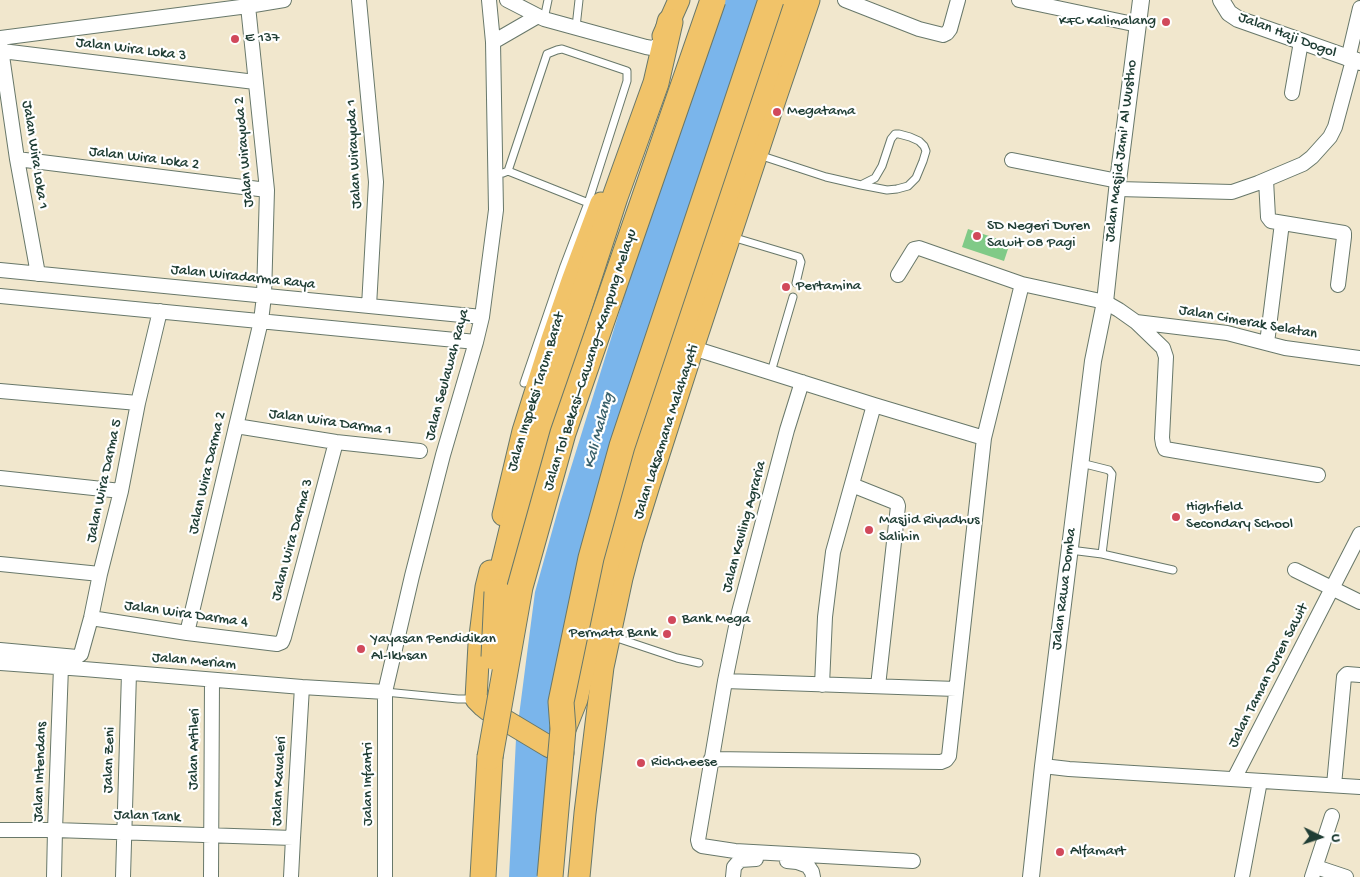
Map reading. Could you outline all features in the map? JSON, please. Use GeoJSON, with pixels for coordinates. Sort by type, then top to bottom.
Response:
{"type":"FeatureCollection","features":[{"type":"Feature","properties":{"kind":"highway","name":"Jalan Tol Bekasi–Cawang–Kampung Melayu"},"geometry":{"type":"LineString","coordinates":[[483,877],[490,757],[520,587],[563,433],[713,0]]}},
{"type":"Feature","properties":{"kind":"highway"},"geometry":{"type":"LineString","coordinates":[[550,877],[562,745],[561,702],[590,558],[622,446],[771,0]]}},
{"type":"Feature","properties":{"kind":"highway"},"geometry":{"type":"LineString","coordinates":[[562,745],[602,578],[641,449],[769,62],[792,0]]}},
{"type":"Feature","properties":{"kind":"highway"},"geometry":{"type":"LineString","coordinates":[[490,757],[497,592],[527,468],[601,202],[656,83],[674,11]]}},
{"type":"Feature","properties":{"kind":"main road","name":"Jalan Laksamana Malahayati"},"geometry":{"type":"LineString","coordinates":[[579,877],[603,667],[632,540],[693,348],[809,0]]}},
{"type":"Feature","properties":{"kind":"main road","name":"Jalan Inspeksi Tarum Barat"},"geometry":{"type":"LineString","coordinates":[[482,704],[478,644],[486,587],[523,431],[566,298],[644,81],[674,11]]}},
{"type":"Feature","properties":{"kind":"main road"},"geometry":{"type":"LineString","coordinates":[[482,704],[548,746],[562,745],[571,750],[580,742],[594,682],[603,667]]}},
{"type":"Feature","properties":{"kind":"main road"},"geometry":{"type":"LineString","coordinates":[[562,745],[576,781],[568,877]]}},
{"type":"Feature","properties":{"kind":"street"},"geometry":{"type":"LineString","coordinates":[[1,43],[284,0]]}},
{"type":"Feature","properties":{"kind":"street","name":"Jalan Wirayuda 1"},"geometry":{"type":"LineString","coordinates":[[359,0],[376,182],[369,306]]}},
{"type":"Feature","properties":{"kind":"street","name":"Jalan Seulawah Raya"},"geometry":{"type":"LineString","coordinates":[[385,692],[443,455],[482,317],[502,172],[489,0]]}},
{"type":"Feature","properties":{"kind":"street"},"geometry":{"type":"LineString","coordinates":[[507,0],[541,17],[646,47],[652,48],[659,45]]}},
{"type":"Feature","properties":{"kind":"street"},"geometry":{"type":"LineString","coordinates":[[845,0],[919,29],[943,35],[950,29],[958,0]]}},
{"type":"Feature","properties":{"kind":"street"},"geometry":{"type":"LineString","coordinates":[[1019,0],[1138,25]]}},
{"type":"Feature","properties":{"kind":"street","name":"Jalan Masjid Jami' Al Wustho"},"geometry":{"type":"LineString","coordinates":[[1105,302],[1142,0]]}},
{"type":"Feature","properties":{"kind":"street","name":"Jalan Haji Dogol"},"geometry":{"type":"LineString","coordinates":[[1221,0],[1229,13],[1238,19],[1354,61]]}},
{"type":"Feature","properties":{"kind":"street","name":"Jalan Wirayuda 2"},"geometry":{"type":"LineString","coordinates":[[248,6],[267,190],[264,296],[260,321]]}},
{"type":"Feature","properties":{"kind":"street"},"geometry":{"type":"LineString","coordinates":[[1012,160],[1118,185],[1232,192],[1266,180],[1308,160],[1330,138],[1335,127],[1354,61],[1360,8]]}},
{"type":"Feature","properties":{"kind":"street"},"geometry":{"type":"LineString","coordinates":[[493,42],[541,17]]}},
{"type":"Feature","properties":{"kind":"street"},"geometry":{"type":"LineString","coordinates":[[1292,93],[1301,42]]}},
{"type":"Feature","properties":{"kind":"street","name":"Jalan Wira Loka 3"},"geometry":{"type":"LineString","coordinates":[[1,43],[255,82]]}},
{"type":"Feature","properties":{"kind":"street","name":"Jalan Wira Loka 1"},"geometry":{"type":"LineString","coordinates":[[1,43],[17,159],[38,274]]}},
{"type":"Feature","properties":{"kind":"street","name":"Jalan Wira Loka 2"},"geometry":{"type":"LineString","coordinates":[[17,159],[267,190]]}},
{"type":"Feature","properties":{"kind":"street"},"geometry":{"type":"LineString","coordinates":[[1266,180],[1268,217],[1271,221],[1344,233],[1338,285]]}},
{"type":"Feature","properties":{"kind":"street"},"geometry":{"type":"LineString","coordinates":[[1267,343],[1282,223]]}},
{"type":"Feature","properties":{"kind":"street"},"geometry":{"type":"LineString","coordinates":[[898,275],[914,249],[919,248],[1022,284],[1105,302]]}},
{"type":"Feature","properties":{"kind":"street","name":"Jalan Wiradarma Raya"},"geometry":{"type":"LineString","coordinates":[[0,270],[482,317]]}},
{"type":"Feature","properties":{"kind":"street"},"geometry":{"type":"LineString","coordinates":[[712,759],[941,762],[949,756],[984,438],[1022,284]]}},
{"type":"Feature","properties":{"kind":"street"},"geometry":{"type":"LineString","coordinates":[[0,296],[476,342]]}},
{"type":"Feature","properties":{"kind":"street","name":"Jalan Cimerak Selatan"},"geometry":{"type":"LineString","coordinates":[[1105,302],[1136,322],[1227,333],[1285,348],[1360,358]]}},
{"type":"Feature","properties":{"kind":"street","name":"Jalan Rawa Domba"},"geometry":{"type":"LineString","coordinates":[[1034,877],[1043,766],[1093,361],[1105,302]]}},
{"type":"Feature","properties":{"kind":"street","name":"Jalan Wira Darma 5"},"geometry":{"type":"LineString","coordinates":[[0,650],[79,656],[91,618],[100,574],[122,491],[138,403],[160,311]]}},
{"type":"Feature","properties":{"kind":"street","name":"Jalan Wira Darma 2"},"geometry":{"type":"LineString","coordinates":[[187,633],[260,321]]}},
{"type":"Feature","properties":{"kind":"street"},"geometry":{"type":"LineString","coordinates":[[1136,322],[1163,348],[1166,357],[1162,438],[1165,450],[1318,475]]}},
{"type":"Feature","properties":{"kind":"street"},"geometry":{"type":"LineString","coordinates":[[693,348],[984,438]]}},
{"type":"Feature","properties":{"kind":"street","name":"Jalan Kavling Agraria"},"geometry":{"type":"LineString","coordinates":[[802,382],[739,612],[725,681],[698,840],[702,846],[735,851],[913,861]]}},
{"type":"Feature","properties":{"kind":"street"},"geometry":{"type":"LineString","coordinates":[[0,391],[138,403]]}},
{"type":"Feature","properties":{"kind":"street"},"geometry":{"type":"LineString","coordinates":[[822,685],[825,617],[833,552],[874,405]]}},
{"type":"Feature","properties":{"kind":"street","name":"Jalan Wira Darma 1"},"geometry":{"type":"LineString","coordinates":[[236,426],[336,442],[420,451]]}},
{"type":"Feature","properties":{"kind":"street","name":"Jalan Wira Darma 3"},"geometry":{"type":"LineString","coordinates":[[277,644],[282,642],[284,637],[336,442]]}},
{"type":"Feature","properties":{"kind":"street"},"geometry":{"type":"LineString","coordinates":[[0,478],[122,491]]}},
{"type":"Feature","properties":{"kind":"street"},"geometry":{"type":"LineString","coordinates":[[852,485],[897,503],[898,506],[878,686]]}},
{"type":"Feature","properties":{"kind":"street","name":"Jalan Taman Duren Sawit"},"geometry":{"type":"LineString","coordinates":[[1234,779],[1360,534]]}},
{"type":"Feature","properties":{"kind":"street"},"geometry":{"type":"LineString","coordinates":[[0,564],[100,574]]}},
{"type":"Feature","properties":{"kind":"street"},"geometry":{"type":"LineString","coordinates":[[1295,570],[1360,602]]}},
{"type":"Feature","properties":{"kind":"street","name":"Jalan Wira Darma 4"},"geometry":{"type":"LineString","coordinates":[[91,618],[187,633],[277,644]]}},
{"type":"Feature","properties":{"kind":"street","name":"Jalan Meriam"},"geometry":{"type":"LineString","coordinates":[[0,663],[385,692]]}},
{"type":"Feature","properties":{"kind":"street","name":"Jalan Intendans"},"geometry":{"type":"LineString","coordinates":[[54,877],[54,830],[61,668]]}},
{"type":"Feature","properties":{"kind":"street","name":"Jalan Zeni"},"geometry":{"type":"LineString","coordinates":[[123,877],[129,673]]}},
{"type":"Feature","properties":{"kind":"street"},"geometry":{"type":"LineString","coordinates":[[1334,785],[1344,677],[1347,674],[1360,675]]}},
{"type":"Feature","properties":{"kind":"street","name":"Jalan Artileri"},"geometry":{"type":"LineString","coordinates":[[211,877],[212,680]]}},
{"type":"Feature","properties":{"kind":"street"},"geometry":{"type":"LineString","coordinates":[[725,681],[956,689]]}},
{"type":"Feature","properties":{"kind":"street","name":"Jalan Kavaleri"},"geometry":{"type":"LineString","coordinates":[[292,877],[302,687]]}},
{"type":"Feature","properties":{"kind":"street","name":"Jalan Infantri"},"geometry":{"type":"LineString","coordinates":[[385,692],[385,877]]}},
{"type":"Feature","properties":{"kind":"street"},"geometry":{"type":"LineString","coordinates":[[1043,766],[1360,787]]}},
{"type":"Feature","properties":{"kind":"street"},"geometry":{"type":"LineString","coordinates":[[1242,877],[1260,781]]}},
{"type":"Feature","properties":{"kind":"street"},"geometry":{"type":"LineString","coordinates":[[1332,816],[1314,872],[1346,877]]}},
{"type":"Feature","properties":{"kind":"street","name":"Jalan Tank"},"geometry":{"type":"LineString","coordinates":[[0,830],[293,838]]}},
{"type":"Feature","properties":{"kind":"street"},"geometry":{"type":"LineString","coordinates":[[733,877],[734,867],[740,860],[747,859],[802,863],[810,868],[813,877]]}},
{"type":"Feature","properties":{"kind":"lane"},"geometry":{"type":"LineString","coordinates":[[541,17],[548,0]]}},
{"type":"Feature","properties":{"kind":"lane"},"geometry":{"type":"LineString","coordinates":[[576,27],[579,0]]}},
{"type":"Feature","properties":{"kind":"lane"},"geometry":{"type":"LineString","coordinates":[[524,383],[564,266],[601,202],[627,81],[627,71],[557,50],[547,54],[502,172],[601,202]]}},
{"type":"Feature","properties":{"kind":"lane"},"geometry":{"type":"LineString","coordinates":[[758,154],[826,177],[861,186],[887,190],[908,186],[916,178],[924,161],[926,151],[924,146],[919,141],[910,137],[896,134],[891,139],[882,166],[875,178],[861,186]]}},
{"type":"Feature","properties":{"kind":"lane"},"geometry":{"type":"LineString","coordinates":[[731,236],[799,257],[802,262],[796,283]]}},
{"type":"Feature","properties":{"kind":"lane"},"geometry":{"type":"LineString","coordinates":[[771,372],[793,297]]}},
{"type":"Feature","properties":{"kind":"lane"},"geometry":{"type":"LineString","coordinates":[[1081,463],[1109,470],[1112,474],[1102,554]]}},
{"type":"Feature","properties":{"kind":"lane"},"geometry":{"type":"LineString","coordinates":[[1070,550],[1102,554],[1173,570]]}},
{"type":"Feature","properties":{"kind":"lane"},"geometry":{"type":"LineString","coordinates":[[610,636],[699,663]]}},
{"type":"Feature","properties":{"kind":"lane"},"geometry":{"type":"LineString","coordinates":[[385,692],[458,699],[482,704]]}},
{"type":"Feature","properties":{"kind":"green space"},"geometry":{"type":"Polygon","coordinates":[[[968,229],[1010,243],[1004,261],[962,247],[968,229]]]}},
{"type":"Feature","properties":{"kind":"water","name":"Kali Malang"},"geometry":{"type":"Polygon","coordinates":[[[725,0],[771,0],[606,502],[550,877],[509,877],[516,739],[535,592],[560,503],[636,258],[725,0]]]}},
{"type":"Feature","properties":{"kind":"place","name":"KFC Kalimalang"},"geometry":{"type":"Point","coordinates":[1166,22]}},
{"type":"Feature","properties":{"kind":"place","name":"E 137"},"geometry":{"type":"Point","coordinates":[235,39]}},
{"type":"Feature","properties":{"kind":"place","name":"Megatama"},"geometry":{"type":"Point","coordinates":[777,112]}},
{"type":"Feature","properties":{"kind":"place","name":"SD Negeri Duren Sawit 08 Pagi"},"geometry":{"type":"Point","coordinates":[977,236]}},
{"type":"Feature","properties":{"kind":"place","name":"Pertamina"},"geometry":{"type":"Point","coordinates":[786,287]}},
{"type":"Feature","properties":{"kind":"place","name":"Highfield Secondary School"},"geometry":{"type":"Point","coordinates":[1176,517]}},
{"type":"Feature","properties":{"kind":"place","name":"Masjid Riyadhus Salihin"},"geometry":{"type":"Point","coordinates":[869,530]}},
{"type":"Feature","properties":{"kind":"place","name":"Bank Mega"},"geometry":{"type":"Point","coordinates":[672,620]}},
{"type":"Feature","properties":{"kind":"place","name":"Permata Bank"},"geometry":{"type":"Point","coordinates":[667,634]}},
{"type":"Feature","properties":{"kind":"place","name":"Yayasan Pendidikan Al-Ikhsan"},"geometry":{"type":"Point","coordinates":[361,649]}},
{"type":"Feature","properties":{"kind":"place","name":"Richcheese"},"geometry":{"type":"Point","coordinates":[641,763]}},
{"type":"Feature","properties":{"kind":"place","name":"Alfamart"},"geometry":{"type":"Point","coordinates":[1060,852]}}]}
